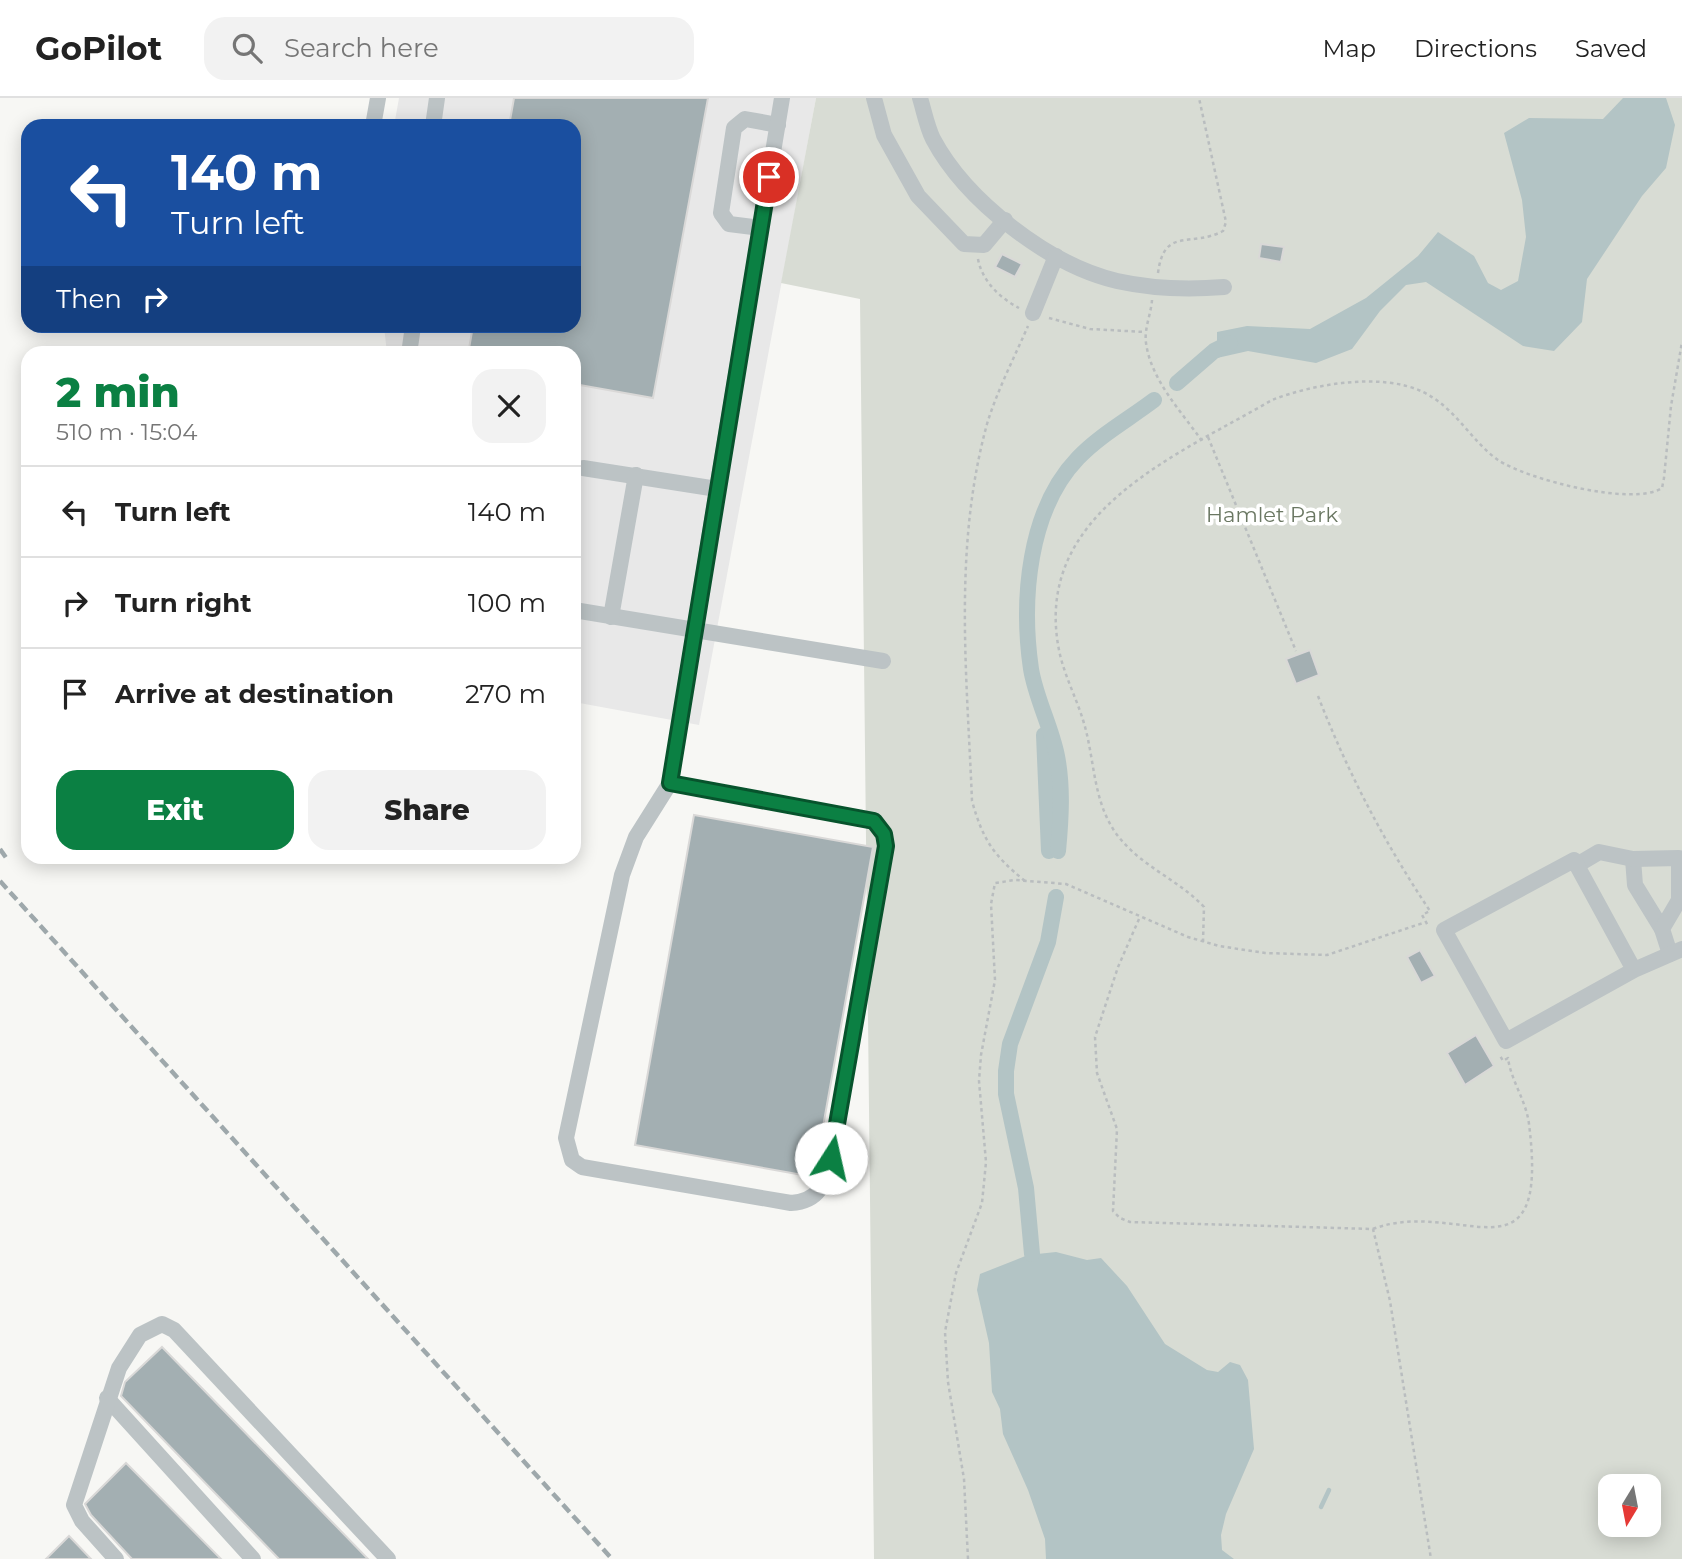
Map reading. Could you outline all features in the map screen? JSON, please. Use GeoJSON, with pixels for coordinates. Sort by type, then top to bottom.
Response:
{"type":"FeatureCollection","features":[{"type":"Feature","properties":{"kind":"street"},"geometry":{"type":"LineString","coordinates":[[374,119],[378,98]]}},
{"type":"Feature","properties":{"kind":"street"},"geometry":{"type":"LineString","coordinates":[[434,119],[437,98]]}},
{"type":"Feature","properties":{"kind":"street"},"geometry":{"type":"LineString","coordinates":[[670,783],[874,821],[884,834],[886,846],[831,1158],[823,1189],[806,1202],[791,1203],[582,1167],[572,1160],[566,1138],[622,875],[636,837],[670,783],[782,98]]}},
{"type":"Feature","properties":{"kind":"street"},"geometry":{"type":"LineString","coordinates":[[874,98],[884,135],[918,196],[964,244],[984,245],[1005,220]]}},
{"type":"Feature","properties":{"kind":"street"},"geometry":{"type":"LineString","coordinates":[[920,98],[933,138],[970,190],[1005,220],[1055,256],[1115,280],[1177,290],[1224,287]]}},
{"type":"Feature","properties":{"kind":"street"},"geometry":{"type":"LineString","coordinates":[[761,228],[729,224],[721,213],[734,128],[745,119],[778,125]]}},
{"type":"Feature","properties":{"kind":"street"},"geometry":{"type":"LineString","coordinates":[[1033,313],[1055,256]]}},
{"type":"Feature","properties":{"kind":"street"},"geometry":{"type":"LineString","coordinates":[[583,468],[717,489]]}},
{"type":"Feature","properties":{"kind":"street"},"geometry":{"type":"LineString","coordinates":[[611,617],[636,475]]}},
{"type":"Feature","properties":{"kind":"street"},"geometry":{"type":"LineString","coordinates":[[581,611],[883,662]]}},
{"type":"Feature","properties":{"kind":"street"},"geometry":{"type":"LineString","coordinates":[[1577,865],[1599,852],[1633,859],[1679,858],[1679,900],[1662,929]]}},
{"type":"Feature","properties":{"kind":"street"},"geometry":{"type":"LineString","coordinates":[[1633,859],[1635,885],[1676,951],[1634,970],[1501,1045],[1444,930],[1574,860],[1634,970]]}},
{"type":"Feature","properties":{"kind":"street"},"geometry":{"type":"LineString","coordinates":[[116,1559],[82,1521],[74,1505],[119,1368],[140,1335],[162,1324],[174,1330],[388,1559]]}},
{"type":"Feature","properties":{"kind":"street"},"geometry":{"type":"LineString","coordinates":[[107,1398],[253,1559]]}},
{"type":"Feature","properties":{"kind":"path"},"geometry":{"type":"LineString","coordinates":[[1160,261],[1164,248],[1171,242],[1212,237],[1223,231],[1226,222],[1199,98]]}},
{"type":"Feature","properties":{"kind":"path"},"geometry":{"type":"LineString","coordinates":[[1026,882],[998,859],[980,832],[972,801],[964,557],[972,493],[988,422],[1033,313]]}},
{"type":"Feature","properties":{"kind":"path"},"geometry":{"type":"LineString","coordinates":[[1151,313],[1145,332],[1146,344],[1159,380],[1202,441]]}},
{"type":"Feature","properties":{"kind":"path"},"geometry":{"type":"LineString","coordinates":[[1203,942],[1204,907],[1135,855],[1115,832],[1096,789],[1086,729],[1063,667],[1057,629],[1058,603],[1066,566],[1089,525],[1127,485],[1272,400],[1296,391],[1361,383],[1399,385],[1422,392],[1447,408],[1498,460],[1513,467],[1570,488],[1639,496],[1653,494],[1661,488],[1664,478],[1671,406],[1682,342]]}},
{"type":"Feature","properties":{"kind":"path"},"geometry":{"type":"LineString","coordinates":[[1208,437],[1296,651]]}},
{"type":"Feature","properties":{"kind":"path"},"geometry":{"type":"LineString","coordinates":[[1318,696],[1342,759],[1370,816],[1430,912],[1422,915],[1433,934]]}},
{"type":"Feature","properties":{"kind":"path"},"geometry":{"type":"LineString","coordinates":[[968,1559],[964,1479],[948,1382],[945,1332],[956,1273],[982,1203],[986,1162],[979,1081],[995,980],[992,892],[995,883],[1003,880],[1066,884],[1112,903],[1139,918],[1203,942],[1265,953],[1327,955],[1426,922]]}},
{"type":"Feature","properties":{"kind":"path"},"geometry":{"type":"LineString","coordinates":[[1139,918],[1118,967],[1094,1037],[1097,1073],[1117,1129],[1114,1210],[1120,1218],[1130,1222],[1373,1228],[1400,1222],[1490,1227],[1510,1224],[1524,1214],[1530,1201],[1532,1174],[1529,1122],[1523,1100],[1510,1074],[1508,1058],[1503,1061],[1501,1045]]}},
{"type":"Feature","properties":{"kind":"path"},"geometry":{"type":"LineString","coordinates":[[1373,1228],[1390,1301],[1431,1559]]}},
{"type":"Feature","properties":{"kind":"shaded area"},"geometry":{"type":"Polygon","coordinates":[[[399,98],[816,98],[699,725],[581,703],[581,346],[386,346],[385,333],[581,333],[581,119],[395,119],[399,98]]]}},
{"type":"Feature","properties":{"kind":"shaded area"},"geometry":{"type":"Polygon","coordinates":[[[1623,98],[1666,98],[1675,125],[1666,168],[1642,196],[1587,279],[1582,322],[1554,351],[1523,346],[1426,282],[1406,285],[1380,311],[1352,349],[1316,363],[1248,351],[1217,358],[1217,332],[1247,326],[1310,329],[1366,298],[1418,256],[1438,232],[1474,256],[1488,283],[1501,290],[1518,281],[1526,237],[1522,200],[1504,133],[1529,118],[1603,119],[1623,98]]]}},
{"type":"Feature","properties":{"kind":"shaded area"},"geometry":{"type":"Polygon","coordinates":[[[1056,1252],[1087,1260],[1101,1258],[1127,1286],[1165,1344],[1207,1370],[1218,1372],[1230,1362],[1240,1365],[1248,1380],[1254,1449],[1226,1514],[1221,1535],[1222,1550],[1234,1559],[1046,1559],[1045,1539],[1028,1490],[1003,1434],[1000,1409],[992,1392],[989,1343],[977,1290],[980,1274],[1028,1255],[1056,1252]]]}},
{"type":"Feature","properties":{"kind":"green space","name":"Hamlet Park"},"geometry":{"type":"Polygon","coordinates":[[[816,98],[1682,98],[1682,1559],[874,1559],[860,299],[781,283],[816,98]]]}},
{"type":"Feature","properties":{"kind":"building"},"geometry":{"type":"Polygon","coordinates":[[[514,98],[708,98],[653,398],[581,385],[581,346],[469,346],[472,333],[581,333],[581,119],[510,119],[514,98]]]}},
{"type":"Feature","properties":{"kind":"building"},"geometry":{"type":"Polygon","coordinates":[[[1261,244],[1284,247],[1281,262],[1259,258],[1261,244]]]}},
{"type":"Feature","properties":{"kind":"building"},"geometry":{"type":"Polygon","coordinates":[[[1002,254],[1022,264],[1015,277],[995,267],[1002,254]]]}},
{"type":"Feature","properties":{"kind":"building"},"geometry":{"type":"Polygon","coordinates":[[[1310,650],[1319,675],[1296,684],[1286,659],[1310,650]]]}},
{"type":"Feature","properties":{"kind":"building"},"geometry":{"type":"Polygon","coordinates":[[[694,815],[873,847],[814,1177],[635,1145],[694,815]]]}},
{"type":"Feature","properties":{"kind":"building"},"geometry":{"type":"Polygon","coordinates":[[[1420,950],[1435,976],[1421,983],[1407,957],[1420,950]]]}},
{"type":"Feature","properties":{"kind":"building"},"geometry":{"type":"Polygon","coordinates":[[[1476,1035],[1494,1066],[1465,1085],[1447,1053],[1476,1035]]]}},
{"type":"Feature","properties":{"kind":"building"},"geometry":{"type":"Polygon","coordinates":[[[162,1347],[368,1559],[279,1559],[121,1396],[125,1382],[162,1347]]]}},
{"type":"Feature","properties":{"kind":"building"},"geometry":{"type":"Polygon","coordinates":[[[126,1463],[221,1559],[132,1559],[91,1515],[85,1504],[126,1463]]]}},
{"type":"Feature","properties":{"kind":"building"},"geometry":{"type":"Polygon","coordinates":[[[69,1536],[91,1559],[46,1559],[69,1536]]]}},
{"type":"Feature","properties":{"kind":"waterway"},"geometry":{"type":"LineString","coordinates":[[1177,383],[1214,351],[1230,343]]}},
{"type":"Feature","properties":{"kind":"waterway"},"geometry":{"type":"LineString","coordinates":[[1058,851],[1061,803],[1059,768],[1033,680],[1028,642],[1028,586],[1032,557],[1048,503],[1061,479],[1096,442],[1154,400]]}},
{"type":"Feature","properties":{"kind":"waterway"},"geometry":{"type":"LineString","coordinates":[[1044,735],[1049,851]]}},
{"type":"Feature","properties":{"kind":"waterway"},"geometry":{"type":"LineString","coordinates":[[1032,1254],[1026,1188],[1006,1094],[1006,1071],[1010,1044],[1048,942],[1056,897]]}},
{"type":"Feature","properties":{"kind":"waterway"},"geometry":{"type":"LineString","coordinates":[[1321,1507],[1329,1490]]}},
{"type":"Feature","properties":{"kind":"railway"},"geometry":{"type":"LineString","coordinates":[[0,849],[7,859]]}},
{"type":"Feature","properties":{"kind":"railway"},"geometry":{"type":"LineString","coordinates":[[0,881],[612,1559]]}},
{"type":"Feature","properties":{"kind":"route"},"geometry":{"type":"LineString","coordinates":[[769,177],[670,783],[874,821],[884,834],[886,846],[831,1158]]}}]}
